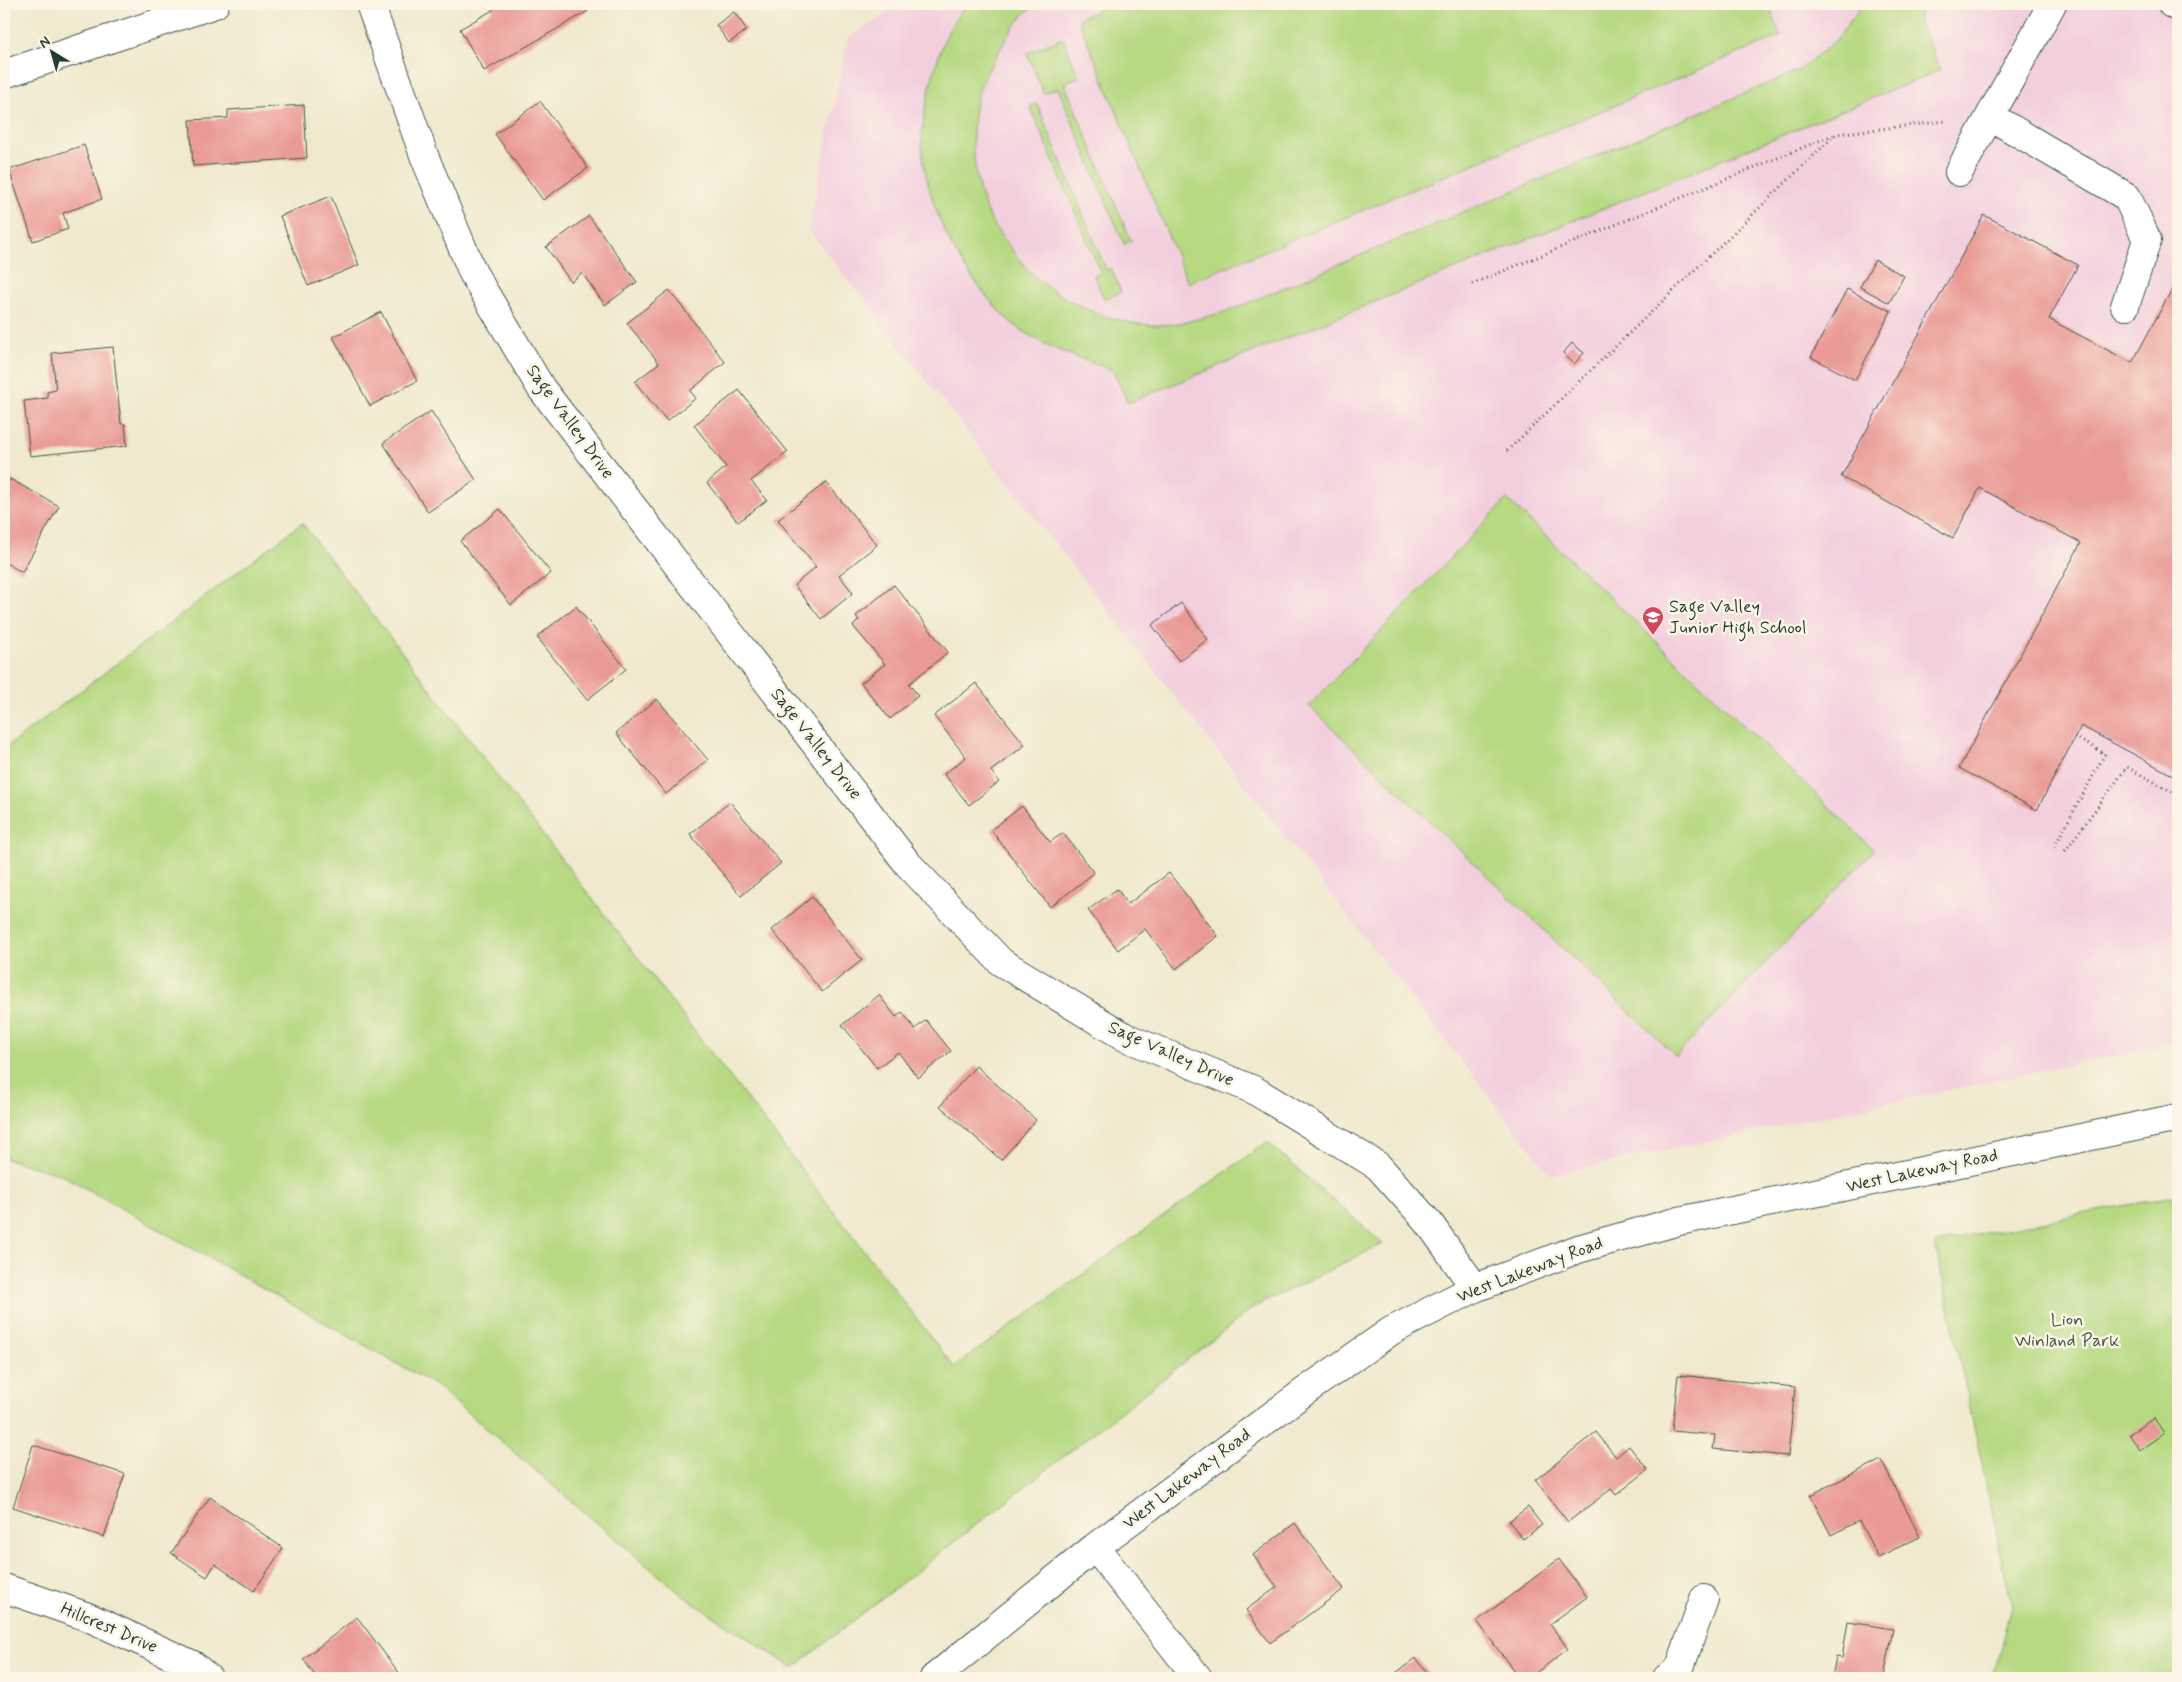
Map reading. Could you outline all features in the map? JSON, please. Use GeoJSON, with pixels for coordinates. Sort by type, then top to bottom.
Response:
{"type":"FeatureCollection","features":[{"type":"Feature","properties":{"kind":"street"},"geometry":{"type":"LineString","coordinates":[[4,74],[216,4]]}},
{"type":"Feature","properties":{"kind":"street","name":"Sage Valley Drive"},"geometry":{"type":"LineString","coordinates":[[370,4],[425,158],[473,272],[541,388],[908,864],[1001,962],[1125,1038],[1254,1090],[1378,1166],[1429,1223],[1475,1288]]}},
{"type":"Feature","properties":{"kind":"street"},"geometry":{"type":"LineString","coordinates":[[1959,172],[2052,4]]}},
{"type":"Feature","properties":{"kind":"street"},"geometry":{"type":"LineString","coordinates":[[2172,4],[2178,7]]}},
{"type":"Feature","properties":{"kind":"street"},"geometry":{"type":"LineString","coordinates":[[1990,116],[2127,197],[2147,240],[2125,306]]}},
{"type":"Feature","properties":{"kind":"street","name":"West Lakeway Road"},"geometry":{"type":"LineString","coordinates":[[934,1678],[1096,1547],[1304,1392],[1391,1331],[1475,1288],[1578,1249],[1679,1220],[2178,1118]]}},
{"type":"Feature","properties":{"kind":"street"},"geometry":{"type":"LineString","coordinates":[[1096,1547],[1198,1678]]}},
{"type":"Feature","properties":{"kind":"street","name":"Hillcrest Drive"},"geometry":{"type":"LineString","coordinates":[[4,1588],[88,1617],[194,1665],[208,1678]]}},
{"type":"Feature","properties":{"kind":"street"},"geometry":{"type":"LineString","coordinates":[[1667,1678],[1678,1670],[1704,1599]]}},
{"type":"Feature","properties":{"kind":"path"},"geometry":{"type":"LineString","coordinates":[[1472,284],[1836,134],[1990,116]]}},
{"type":"Feature","properties":{"kind":"path"},"geometry":{"type":"LineString","coordinates":[[1507,451],[1836,134]]}},
{"type":"Feature","properties":{"kind":"path"},"geometry":{"type":"LineString","coordinates":[[2054,847],[2106,754],[2075,737]]}},
{"type":"Feature","properties":{"kind":"path"},"geometry":{"type":"LineString","coordinates":[[2065,851],[2127,767],[2178,795]]}},
{"type":"Feature","properties":{"kind":"shaded area","name":"Sage Valley Junior High School"},"geometry":{"type":"Polygon","coordinates":[[[903,4],[2178,4],[2178,1043],[1876,1105],[1551,1175],[808,229],[848,38],[903,4]]]}},
{"type":"Feature","properties":{"kind":"green space"},"geometry":{"type":"Polygon","coordinates":[[[967,4],[1035,4],[1018,21],[1005,41],[984,78],[976,103],[973,131],[974,162],[980,192],[990,218],[1002,237],[1029,271],[1058,294],[1102,315],[1118,320],[1149,325],[1180,323],[1231,310],[1800,70],[1836,40],[1863,4],[1919,4],[1919,23],[1941,70],[1128,403],[1113,370],[1065,353],[1042,342],[1013,324],[1000,312],[961,262],[937,213],[931,196],[924,160],[922,143],[924,117],[938,57],[950,28],[967,4]]]}},
{"type":"Feature","properties":{"kind":"green space"},"geometry":{"type":"Polygon","coordinates":[[[1114,4],[1768,4],[1781,36],[1188,283],[1078,19],[1114,4]]]}},
{"type":"Feature","properties":{"kind":"green space"},"geometry":{"type":"Polygon","coordinates":[[[1063,38],[1079,77],[1064,83],[1131,241],[1124,244],[1058,88],[1043,93],[1027,53],[1063,38]]]}},
{"type":"Feature","properties":{"kind":"green space"},"geometry":{"type":"Polygon","coordinates":[[[1037,104],[1106,270],[1111,268],[1121,292],[1104,299],[1094,276],[1101,273],[1030,106],[1037,104]]]}},
{"type":"Feature","properties":{"kind":"green space"},"geometry":{"type":"Polygon","coordinates":[[[1507,499],[1874,850],[1676,1056],[1309,706],[1507,499]]]}},
{"type":"Feature","properties":{"kind":"green space"},"geometry":{"type":"Polygon","coordinates":[[[302,523],[954,1367],[1267,1142],[1383,1244],[1256,1306],[793,1668],[683,1596],[435,1385],[62,1175],[4,1158],[4,749],[302,523]]]}},
{"type":"Feature","properties":{"kind":"green space","name":"Lion Winland Park"},"geometry":{"type":"Polygon","coordinates":[[[2178,1195],[2178,1678],[1994,1678],[2012,1606],[1935,1243],[2178,1195]]]}},
{"type":"Feature","properties":{"kind":"building"},"geometry":{"type":"Polygon","coordinates":[[[490,4],[584,4],[588,11],[484,71],[460,29],[493,10],[490,4]]]}},
{"type":"Feature","properties":{"kind":"building"},"geometry":{"type":"Polygon","coordinates":[[[734,12],[747,30],[729,43],[716,25],[734,12]]]}},
{"type":"Feature","properties":{"kind":"building"},"geometry":{"type":"Polygon","coordinates":[[[540,101],[588,168],[543,200],[495,134],[540,101]]]}},
{"type":"Feature","properties":{"kind":"building"},"geometry":{"type":"Polygon","coordinates":[[[304,105],[307,158],[193,166],[190,120],[228,118],[228,110],[304,105]]]}},
{"type":"Feature","properties":{"kind":"building"},"geometry":{"type":"Polygon","coordinates":[[[84,145],[102,199],[63,213],[68,229],[33,241],[9,170],[84,145]]]}},
{"type":"Feature","properties":{"kind":"building"},"geometry":{"type":"Polygon","coordinates":[[[331,196],[359,265],[308,286],[280,216],[331,196]]]}},
{"type":"Feature","properties":{"kind":"building"},"geometry":{"type":"Polygon","coordinates":[[[1984,215],[2078,265],[2049,319],[2132,363],[2178,278],[2178,778],[2081,726],[2037,810],[1959,768],[2081,543],[1980,488],[1953,538],[1841,477],[1984,215]]]}},
{"type":"Feature","properties":{"kind":"building"},"geometry":{"type":"Polygon","coordinates":[[[589,216],[637,282],[605,305],[582,273],[571,282],[546,247],[589,216]]]}},
{"type":"Feature","properties":{"kind":"building"},"geometry":{"type":"Polygon","coordinates":[[[1875,260],[1904,276],[1889,303],[1860,287],[1875,260]]]}},
{"type":"Feature","properties":{"kind":"building"},"geometry":{"type":"Polygon","coordinates":[[[1847,289],[1891,311],[1855,380],[1811,357],[1847,289]]]}},
{"type":"Feature","properties":{"kind":"building"},"geometry":{"type":"Polygon","coordinates":[[[669,290],[725,362],[690,391],[696,398],[667,421],[635,382],[659,363],[627,323],[669,290]]]}},
{"type":"Feature","properties":{"kind":"building"},"geometry":{"type":"Polygon","coordinates":[[[381,312],[417,381],[370,406],[333,337],[381,312]]]}},
{"type":"Feature","properties":{"kind":"building"},"geometry":{"type":"Polygon","coordinates":[[[1572,343],[1584,353],[1574,364],[1563,353],[1572,343]]]}},
{"type":"Feature","properties":{"kind":"building"},"geometry":{"type":"Polygon","coordinates":[[[113,347],[121,424],[125,424],[127,446],[30,456],[24,401],[48,398],[47,392],[56,390],[52,353],[113,347]]]}},
{"type":"Feature","properties":{"kind":"building"},"geometry":{"type":"Polygon","coordinates":[[[739,390],[788,452],[751,481],[767,500],[738,522],[707,483],[726,467],[694,425],[739,390]]]}},
{"type":"Feature","properties":{"kind":"building"},"geometry":{"type":"Polygon","coordinates":[[[431,411],[476,480],[428,512],[383,443],[431,411]]]}},
{"type":"Feature","properties":{"kind":"building"},"geometry":{"type":"Polygon","coordinates":[[[10,479],[59,506],[22,572],[4,562],[4,490],[10,479]]]}},
{"type":"Feature","properties":{"kind":"building"},"geometry":{"type":"Polygon","coordinates":[[[826,482],[877,545],[839,575],[853,593],[821,619],[794,585],[816,567],[778,520],[826,482]]]}},
{"type":"Feature","properties":{"kind":"building"},"geometry":{"type":"Polygon","coordinates":[[[500,509],[551,573],[511,605],[460,541],[500,509]]]}},
{"type":"Feature","properties":{"kind":"building"},"geometry":{"type":"Polygon","coordinates":[[[894,585],[948,652],[909,684],[918,696],[890,719],[861,683],[885,664],[853,626],[859,620],[856,616],[894,585]]]}},
{"type":"Feature","properties":{"kind":"building"},"geometry":{"type":"Polygon","coordinates":[[[1181,603],[1208,639],[1179,661],[1152,625],[1181,603]]]}},
{"type":"Feature","properties":{"kind":"building"},"geometry":{"type":"Polygon","coordinates":[[[576,606],[626,669],[587,700],[537,637],[576,606]]]}},
{"type":"Feature","properties":{"kind":"building"},"geometry":{"type":"Polygon","coordinates":[[[976,683],[1025,745],[991,771],[999,782],[969,805],[944,774],[966,757],[934,716],[976,683]]]}},
{"type":"Feature","properties":{"kind":"building"},"geometry":{"type":"Polygon","coordinates":[[[657,699],[708,760],[666,794],[616,733],[657,699]]]}},
{"type":"Feature","properties":{"kind":"building"},"geometry":{"type":"Polygon","coordinates":[[[730,802],[781,863],[741,896],[690,834],[730,802]]]}},
{"type":"Feature","properties":{"kind":"building"},"geometry":{"type":"Polygon","coordinates":[[[1022,806],[1050,842],[1063,833],[1094,873],[1050,907],[991,830],[1022,806]]]}},
{"type":"Feature","properties":{"kind":"building"},"geometry":{"type":"Polygon","coordinates":[[[1169,873],[1218,936],[1176,969],[1145,929],[1118,950],[1088,910],[1117,889],[1128,904],[1169,873]]]}},
{"type":"Feature","properties":{"kind":"building"},"geometry":{"type":"Polygon","coordinates":[[[812,897],[862,960],[822,992],[772,930],[812,897]]]}},
{"type":"Feature","properties":{"kind":"building"},"geometry":{"type":"Polygon","coordinates":[[[879,995],[896,1017],[902,1012],[915,1029],[926,1020],[951,1051],[918,1078],[898,1052],[877,1068],[842,1025],[879,995]]]}},
{"type":"Feature","properties":{"kind":"building"},"geometry":{"type":"Polygon","coordinates":[[[976,1066],[1036,1120],[1001,1160],[940,1106],[976,1066]]]}},
{"type":"Feature","properties":{"kind":"building"},"geometry":{"type":"Polygon","coordinates":[[[1678,1375],[1795,1387],[1788,1456],[1713,1449],[1715,1435],[1672,1431],[1678,1375]]]}},
{"type":"Feature","properties":{"kind":"building"},"geometry":{"type":"Polygon","coordinates":[[[2154,1418],[2164,1433],[2140,1450],[2129,1434],[2154,1418]]]}},
{"type":"Feature","properties":{"kind":"building"},"geometry":{"type":"Polygon","coordinates":[[[1596,1432],[1616,1457],[1629,1446],[1648,1470],[1616,1495],[1611,1489],[1568,1522],[1535,1480],[1596,1432]]]}},
{"type":"Feature","properties":{"kind":"building"},"geometry":{"type":"Polygon","coordinates":[[[33,1445],[125,1474],[104,1537],[13,1507],[33,1445]]]}},
{"type":"Feature","properties":{"kind":"building"},"geometry":{"type":"Polygon","coordinates":[[[1881,1460],[1920,1537],[1878,1557],[1859,1521],[1831,1535],[1810,1495],[1881,1460]]]}},
{"type":"Feature","properties":{"kind":"building"},"geometry":{"type":"Polygon","coordinates":[[[210,1497],[283,1548],[254,1591],[215,1564],[207,1577],[171,1553],[210,1497]]]}},
{"type":"Feature","properties":{"kind":"building"},"geometry":{"type":"Polygon","coordinates":[[[1528,1507],[1542,1525],[1523,1539],[1509,1521],[1528,1507]]]}},
{"type":"Feature","properties":{"kind":"building"},"geometry":{"type":"Polygon","coordinates":[[[1295,1523],[1344,1589],[1270,1643],[1246,1610],[1277,1587],[1253,1555],[1295,1523]]]}},
{"type":"Feature","properties":{"kind":"building"},"geometry":{"type":"Polygon","coordinates":[[[1559,1559],[1587,1597],[1550,1624],[1568,1649],[1529,1678],[1519,1678],[1477,1621],[1559,1559]]]}},
{"type":"Feature","properties":{"kind":"building"},"geometry":{"type":"Polygon","coordinates":[[[357,1617],[403,1678],[317,1678],[303,1659],[357,1617]]]}},
{"type":"Feature","properties":{"kind":"building"},"geometry":{"type":"Polygon","coordinates":[[[1848,1622],[1893,1629],[1884,1678],[1832,1678],[1836,1657],[1842,1658],[1848,1622]]]}},
{"type":"Feature","properties":{"kind":"building"},"geometry":{"type":"Polygon","coordinates":[[[1416,1658],[1432,1678],[1389,1678],[1416,1658]]]}},
{"type":"Feature","properties":{"kind":"place","name":"Sage Valley Junior High School"},"geometry":{"type":"Point","coordinates":[1653,636]}}]}
